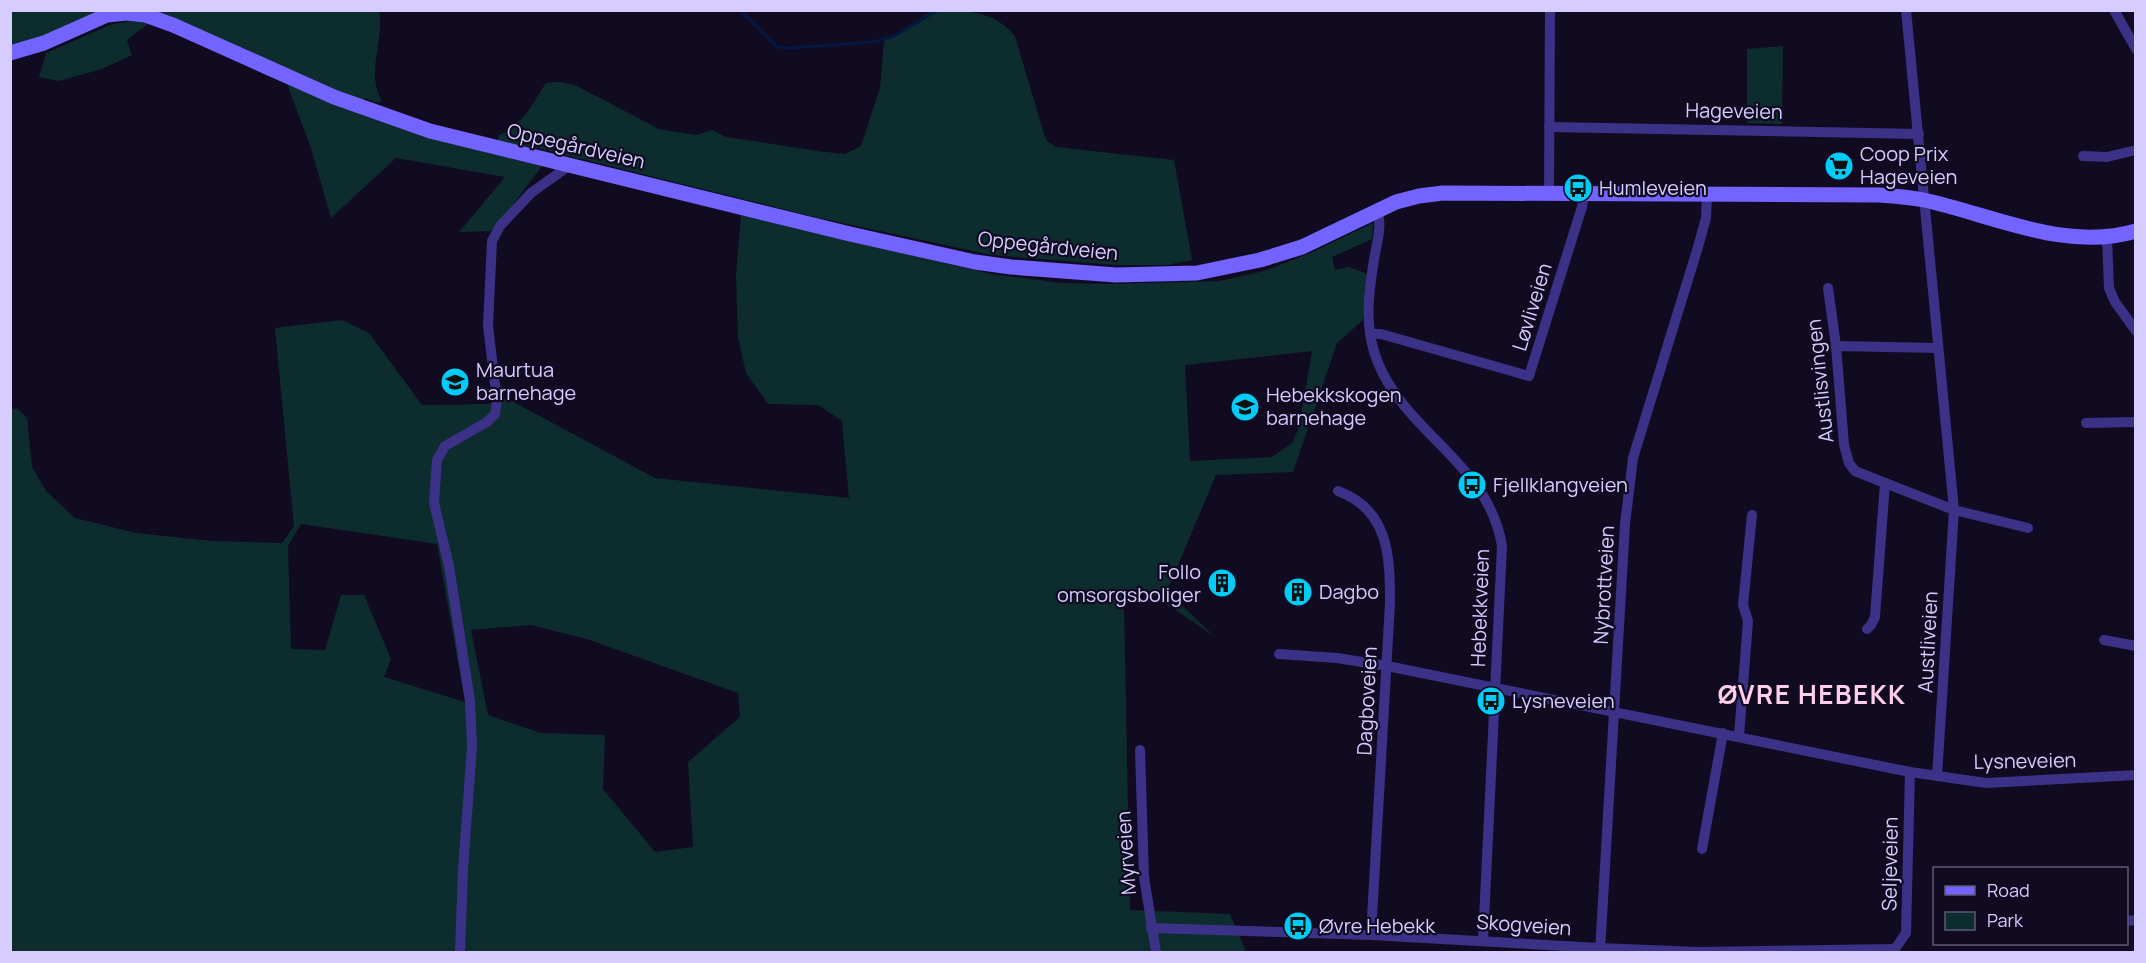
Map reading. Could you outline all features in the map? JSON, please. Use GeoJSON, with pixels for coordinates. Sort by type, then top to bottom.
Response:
{"type":"FeatureCollection","features":[{"type":"Feature","properties":{"kind":"main road","name":"Oppegårdveien"},"geometry":{"type":"LineString","coordinates":[[10,53],[44,43],[107,15],[127,13],[146,15],[334,97],[390,118],[479,145],[850,234],[975,262],[1011,267],[1116,275],[1197,273],[1260,260],[1302,247],[1404,199],[1434,193],[1869,195],[1924,200],[2052,233],[2079,237],[2107,237],[2136,231]]}},
{"type":"Feature","properties":{"kind":"street"},"geometry":{"type":"LineString","coordinates":[[1548,193],[1550,10]]}},
{"type":"Feature","properties":{"kind":"street","name":"Austliveien"},"geometry":{"type":"LineString","coordinates":[[1906,10],[1953,510],[1937,776]]}},
{"type":"Feature","properties":{"kind":"street"},"geometry":{"type":"LineString","coordinates":[[2114,10],[2136,49]]}},
{"type":"Feature","properties":{"kind":"street","name":"Hageveien"},"geometry":{"type":"LineString","coordinates":[[1550,127],[1919,134]]}},
{"type":"Feature","properties":{"kind":"street"},"geometry":{"type":"LineString","coordinates":[[2083,156],[2107,157],[2136,150]]}},
{"type":"Feature","properties":{"kind":"street"},"geometry":{"type":"LineString","coordinates":[[460,952],[472,746],[470,701],[449,566],[434,503],[437,460],[445,446],[488,422],[495,414],[497,401],[488,326],[492,241],[500,226],[531,193],[570,165]]}},
{"type":"Feature","properties":{"kind":"street","name":"Løvliveien"},"geometry":{"type":"LineString","coordinates":[[1370,334],[1381,334],[1529,376],[1582,207],[1584,193]]}},
{"type":"Feature","properties":{"kind":"street","name":"Nybrottveien"},"geometry":{"type":"LineString","coordinates":[[1600,950],[1626,524],[1633,458],[1698,247],[1706,218],[1707,194]]}},
{"type":"Feature","properties":{"kind":"street","name":"Hebekkveien"},"geometry":{"type":"LineString","coordinates":[[1377,211],[1379,227],[1368,299],[1368,316],[1370,334],[1379,364],[1392,388],[1412,414],[1488,501],[1497,524],[1502,556],[1483,941]]}},
{"type":"Feature","properties":{"kind":"street"},"geometry":{"type":"LineString","coordinates":[[2107,237],[2109,288],[2115,302],[2136,331]]}},
{"type":"Feature","properties":{"kind":"street","name":"Austlisvingen"},"geometry":{"type":"LineString","coordinates":[[1828,288],[1836,346],[1844,445],[1849,463],[1855,471],[1953,510]]}},
{"type":"Feature","properties":{"kind":"street"},"geometry":{"type":"LineString","coordinates":[[1836,346],[1937,348]]}},
{"type":"Feature","properties":{"kind":"street"},"geometry":{"type":"LineString","coordinates":[[2086,423],[2136,422]]}},
{"type":"Feature","properties":{"kind":"street"},"geometry":{"type":"LineString","coordinates":[[1867,629],[1875,616],[1885,483]]}},
{"type":"Feature","properties":{"kind":"street","name":"Dagboveien"},"geometry":{"type":"LineString","coordinates":[[1338,491],[1351,496],[1375,519],[1386,542],[1390,565],[1387,666],[1371,935]]}},
{"type":"Feature","properties":{"kind":"street"},"geometry":{"type":"LineString","coordinates":[[1953,510],[2028,528]]}},
{"type":"Feature","properties":{"kind":"street"},"geometry":{"type":"LineString","coordinates":[[1739,736],[1748,621],[1743,605],[1752,514]]}},
{"type":"Feature","properties":{"kind":"street"},"geometry":{"type":"LineString","coordinates":[[2104,640],[2136,646]]}},
{"type":"Feature","properties":{"kind":"street","name":"Lysneveien"},"geometry":{"type":"LineString","coordinates":[[1279,654],[1337,658],[1387,666],[1910,772],[1986,783],[2136,775]]}},
{"type":"Feature","properties":{"kind":"street"},"geometry":{"type":"LineString","coordinates":[[1702,849],[1723,734]]}},
{"type":"Feature","properties":{"kind":"street","name":"Myrveien"},"geometry":{"type":"LineString","coordinates":[[1140,750],[1143,865],[1156,952]]}},
{"type":"Feature","properties":{"kind":"street","name":"Seljeveien"},"geometry":{"type":"LineString","coordinates":[[1895,951],[1906,933],[1910,772]]}},
{"type":"Feature","properties":{"kind":"street","name":"Skogveien"},"geometry":{"type":"LineString","coordinates":[[1151,928],[1371,935],[1600,950],[1895,951]]}},
{"type":"Feature","properties":{"kind":"green space"},"geometry":{"type":"Polygon","coordinates":[[[10,11],[117,11],[11,48],[10,11]]]}},
{"type":"Feature","properties":{"kind":"green space"},"geometry":{"type":"Polygon","coordinates":[[[148,11],[379,11],[380,33],[375,79],[382,101],[376,102],[365,98],[360,104],[148,11]]]}},
{"type":"Feature","properties":{"kind":"green space"},"geometry":{"type":"Polygon","coordinates":[[[932,11],[967,12],[988,16],[1006,27],[1015,36],[1044,134],[1047,141],[1056,147],[1174,160],[1192,260],[1167,265],[1116,265],[992,255],[819,218],[537,148],[500,142],[498,139],[499,135],[514,126],[526,113],[545,84],[557,82],[577,86],[659,129],[696,135],[713,130],[726,137],[845,154],[861,146],[880,88],[884,41],[932,11]]]}},
{"type":"Feature","properties":{"kind":"green space"},"geometry":{"type":"Polygon","coordinates":[[[130,21],[149,23],[127,40],[132,55],[102,69],[59,81],[39,77],[46,53],[110,25],[130,21]]]}},
{"type":"Feature","properties":{"kind":"green space"},"geometry":{"type":"Polygon","coordinates":[[[1783,46],[1782,124],[1747,123],[1747,49],[1783,46]]]}},
{"type":"Feature","properties":{"kind":"green space"},"geometry":{"type":"Polygon","coordinates":[[[287,84],[542,166],[493,231],[459,232],[505,177],[396,158],[331,218],[311,148],[287,84]]]}},
{"type":"Feature","properties":{"kind":"green space"},"geometry":{"type":"Polygon","coordinates":[[[741,215],[991,274],[1061,283],[1115,284],[1220,281],[1264,271],[1308,254],[1373,223],[1372,239],[1332,257],[1335,270],[1349,267],[1367,274],[1363,320],[1337,343],[1293,472],[1216,475],[1167,591],[1214,636],[1143,588],[1125,594],[1130,910],[1230,914],[1246,952],[11,952],[11,410],[17,408],[27,418],[32,467],[46,491],[75,518],[136,533],[212,541],[282,543],[294,526],[275,328],[342,320],[369,333],[422,405],[488,404],[506,398],[655,478],[849,498],[842,421],[818,405],[768,404],[746,373],[738,337],[736,276],[741,215]],[[1312,351],[1185,365],[1190,461],[1272,457],[1292,443],[1299,428],[1312,351]],[[301,524],[288,546],[291,649],[325,650],[341,595],[364,595],[391,659],[384,677],[465,702],[437,544],[301,524]],[[531,625],[471,630],[488,715],[541,733],[605,735],[603,789],[655,852],[693,847],[688,762],[740,717],[738,693],[587,639],[531,625]]]}},
{"type":"Feature","properties":{"kind":"waterway"},"geometry":{"type":"LineString","coordinates":[[740,10],[777,47],[788,48],[873,42],[894,36],[938,10]]}},
{"type":"Feature","properties":{"kind":"place","name":"Coop Prix Hageveien"},"geometry":{"type":"Point","coordinates":[1839,166]}},
{"type":"Feature","properties":{"kind":"place","name":"Humleveien"},"geometry":{"type":"Point","coordinates":[1578,188]}},
{"type":"Feature","properties":{"kind":"place","name":"Maurtua barnehage"},"geometry":{"type":"Point","coordinates":[455,382]}},
{"type":"Feature","properties":{"kind":"place","name":"Hebekkskogen barnehage"},"geometry":{"type":"Point","coordinates":[1245,407]}},
{"type":"Feature","properties":{"kind":"place","name":"Fjellklangveien"},"geometry":{"type":"Point","coordinates":[1472,485]}},
{"type":"Feature","properties":{"kind":"place","name":"Follo omsorgsboliger"},"geometry":{"type":"Point","coordinates":[1222,583]}},
{"type":"Feature","properties":{"kind":"place","name":"Dagbo"},"geometry":{"type":"Point","coordinates":[1298,592]}},
{"type":"Feature","properties":{"kind":"place","name":"Lysneveien"},"geometry":{"type":"Point","coordinates":[1491,701]}},
{"type":"Feature","properties":{"kind":"place","name":"Øvre Hebekk"},"geometry":{"type":"Point","coordinates":[1298,926]}},
{"type":"Feature","properties":{"kind":"district","name":"ØVRE HEBEKK"},"geometry":{"type":"Point","coordinates":[1812,695]}}]}
